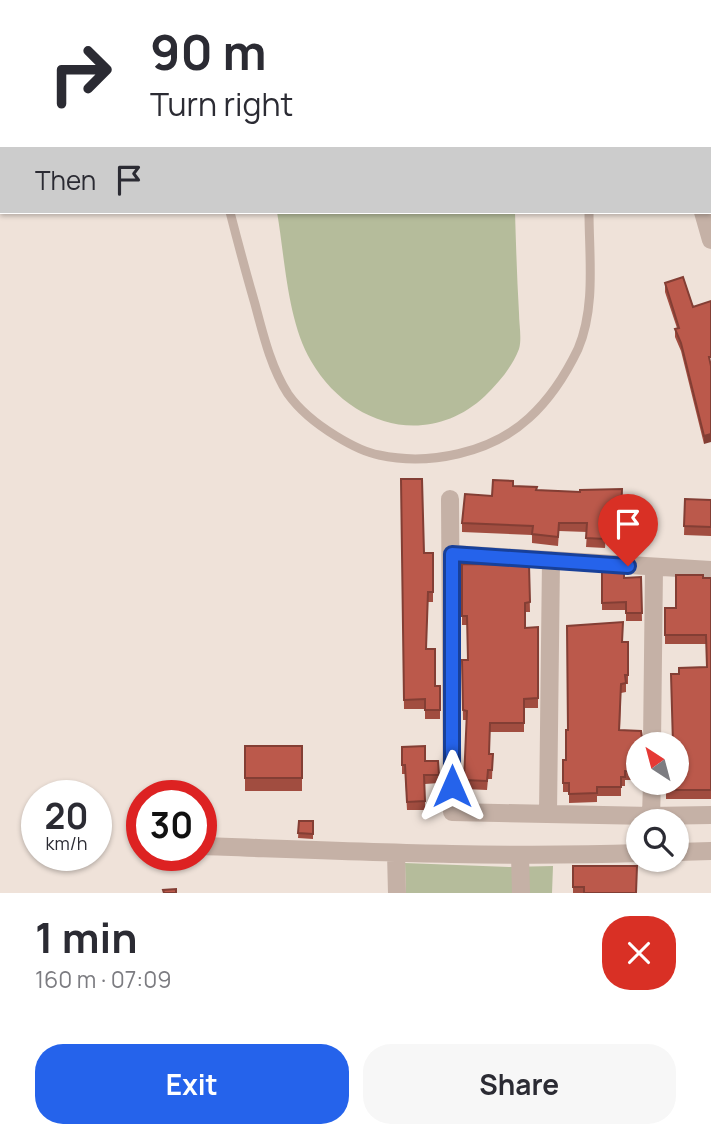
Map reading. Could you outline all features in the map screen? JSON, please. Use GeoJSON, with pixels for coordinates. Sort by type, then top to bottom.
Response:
{"type":"FeatureCollection","features":[{"type":"Feature","properties":{"kind":"street"},"geometry":{"type":"LineString","coordinates":[[704,214],[711,240]]}},
{"type":"Feature","properties":{"kind":"street"},"geometry":{"type":"LineString","coordinates":[[450,499],[452,811],[626,816]]}},
{"type":"Feature","properties":{"kind":"street"},"geometry":{"type":"LineString","coordinates":[[452,554],[711,570]]}},
{"type":"Feature","properties":{"kind":"street"},"geometry":{"type":"LineString","coordinates":[[548,814],[551,560]]}},
{"type":"Feature","properties":{"kind":"street"},"geometry":{"type":"LineString","coordinates":[[652,732],[654,568]]}},
{"type":"Feature","properties":{"kind":"street"},"geometry":{"type":"LineString","coordinates":[[689,816],[711,815]]}},
{"type":"Feature","properties":{"kind":"street"},"geometry":{"type":"LineString","coordinates":[[217,847],[396,853],[626,853]]}},
{"type":"Feature","properties":{"kind":"street"},"geometry":{"type":"LineString","coordinates":[[689,852],[711,851]]}},
{"type":"Feature","properties":{"kind":"street"},"geometry":{"type":"LineString","coordinates":[[396,853],[397,893]]}},
{"type":"Feature","properties":{"kind":"street"},"geometry":{"type":"LineString","coordinates":[[520,855],[521,893]]}},
{"type":"Feature","properties":{"kind":"lane"},"geometry":{"type":"LineString","coordinates":[[231,214],[267,347],[288,394],[316,422],[354,446],[380,455],[429,459],[484,446],[510,433],[529,419],[554,392],[578,347],[589,306],[589,214]]}},
{"type":"Feature","properties":{"kind":"green space"},"geometry":{"type":"Polygon","coordinates":[[[277,214],[515,214],[519,349],[500,380],[485,396],[462,413],[439,422],[414,426],[390,423],[367,414],[346,401],[327,383],[303,345],[288,288],[277,214]]]}},
{"type":"Feature","properties":{"kind":"green space"},"geometry":{"type":"Polygon","coordinates":[[[405,863],[553,866],[552,893],[406,893],[405,863]]]}},
{"type":"Feature","properties":{"kind":"building"},"geometry":{"type":"Polygon","coordinates":[[[683,277],[693,307],[711,301],[711,434],[704,436],[681,343],[675,329],[679,328],[665,283],[683,277]]]}},
{"type":"Feature","properties":{"kind":"building"},"geometry":{"type":"Polygon","coordinates":[[[401,479],[422,479],[424,553],[433,553],[433,592],[428,592],[426,649],[435,649],[435,686],[440,686],[440,710],[425,710],[425,699],[404,700],[401,479]]]}},
{"type":"Feature","properties":{"kind":"building"},"geometry":{"type":"Polygon","coordinates":[[[493,480],[513,481],[513,486],[537,487],[536,490],[580,492],[622,489],[621,516],[607,515],[605,539],[586,538],[587,523],[559,523],[558,537],[532,534],[533,526],[462,523],[465,494],[492,496],[493,480]]]}},
{"type":"Feature","properties":{"kind":"building"},"geometry":{"type":"Polygon","coordinates":[[[685,499],[711,500],[711,527],[684,526],[685,499]]]}},
{"type":"Feature","properties":{"kind":"building"},"geometry":{"type":"Polygon","coordinates":[[[462,564],[529,565],[530,602],[525,603],[525,628],[538,627],[538,698],[524,699],[524,723],[490,723],[489,754],[493,754],[492,770],[488,770],[487,781],[464,780],[467,711],[463,710],[462,660],[468,660],[467,616],[462,616],[462,564]]]}},
{"type":"Feature","properties":{"kind":"building"},"geometry":{"type":"Polygon","coordinates":[[[602,571],[624,571],[624,578],[641,577],[642,613],[626,613],[626,602],[602,603],[602,571]]]}},
{"type":"Feature","properties":{"kind":"building"},"geometry":{"type":"Polygon","coordinates":[[[676,575],[703,575],[703,578],[711,578],[711,790],[690,790],[690,732],[673,732],[671,674],[679,674],[679,668],[707,667],[706,635],[665,635],[665,608],[676,608],[676,575]]]}},
{"type":"Feature","properties":{"kind":"building"},"geometry":{"type":"Polygon","coordinates":[[[623,622],[622,642],[628,642],[628,675],[625,675],[626,683],[621,684],[619,730],[641,732],[626,732],[626,771],[625,777],[621,777],[621,787],[597,787],[597,793],[569,794],[569,783],[563,783],[563,760],[566,760],[568,730],[567,626],[623,622]]]}},
{"type":"Feature","properties":{"kind":"building"},"geometry":{"type":"Polygon","coordinates":[[[245,746],[302,746],[302,778],[245,778],[245,746]]]}},
{"type":"Feature","properties":{"kind":"building"},"geometry":{"type":"Polygon","coordinates":[[[425,746],[425,761],[438,761],[439,775],[424,775],[425,801],[407,802],[402,747],[425,746]]]}},
{"type":"Feature","properties":{"kind":"building"},"geometry":{"type":"Polygon","coordinates":[[[299,821],[313,821],[313,834],[298,833],[299,821]]]}},
{"type":"Feature","properties":{"kind":"building"},"geometry":{"type":"Polygon","coordinates":[[[573,866],[626,866],[626,872],[637,872],[636,893],[584,893],[584,887],[573,887],[573,866]]]}},
{"type":"Feature","properties":{"kind":"building"},"geometry":{"type":"Polygon","coordinates":[[[176,889],[176,893],[164,893],[163,890],[176,889]]]}},
{"type":"Feature","properties":{"kind":"route"},"geometry":{"type":"LineString","coordinates":[[452,786],[452,554],[628,566]]}}]}
